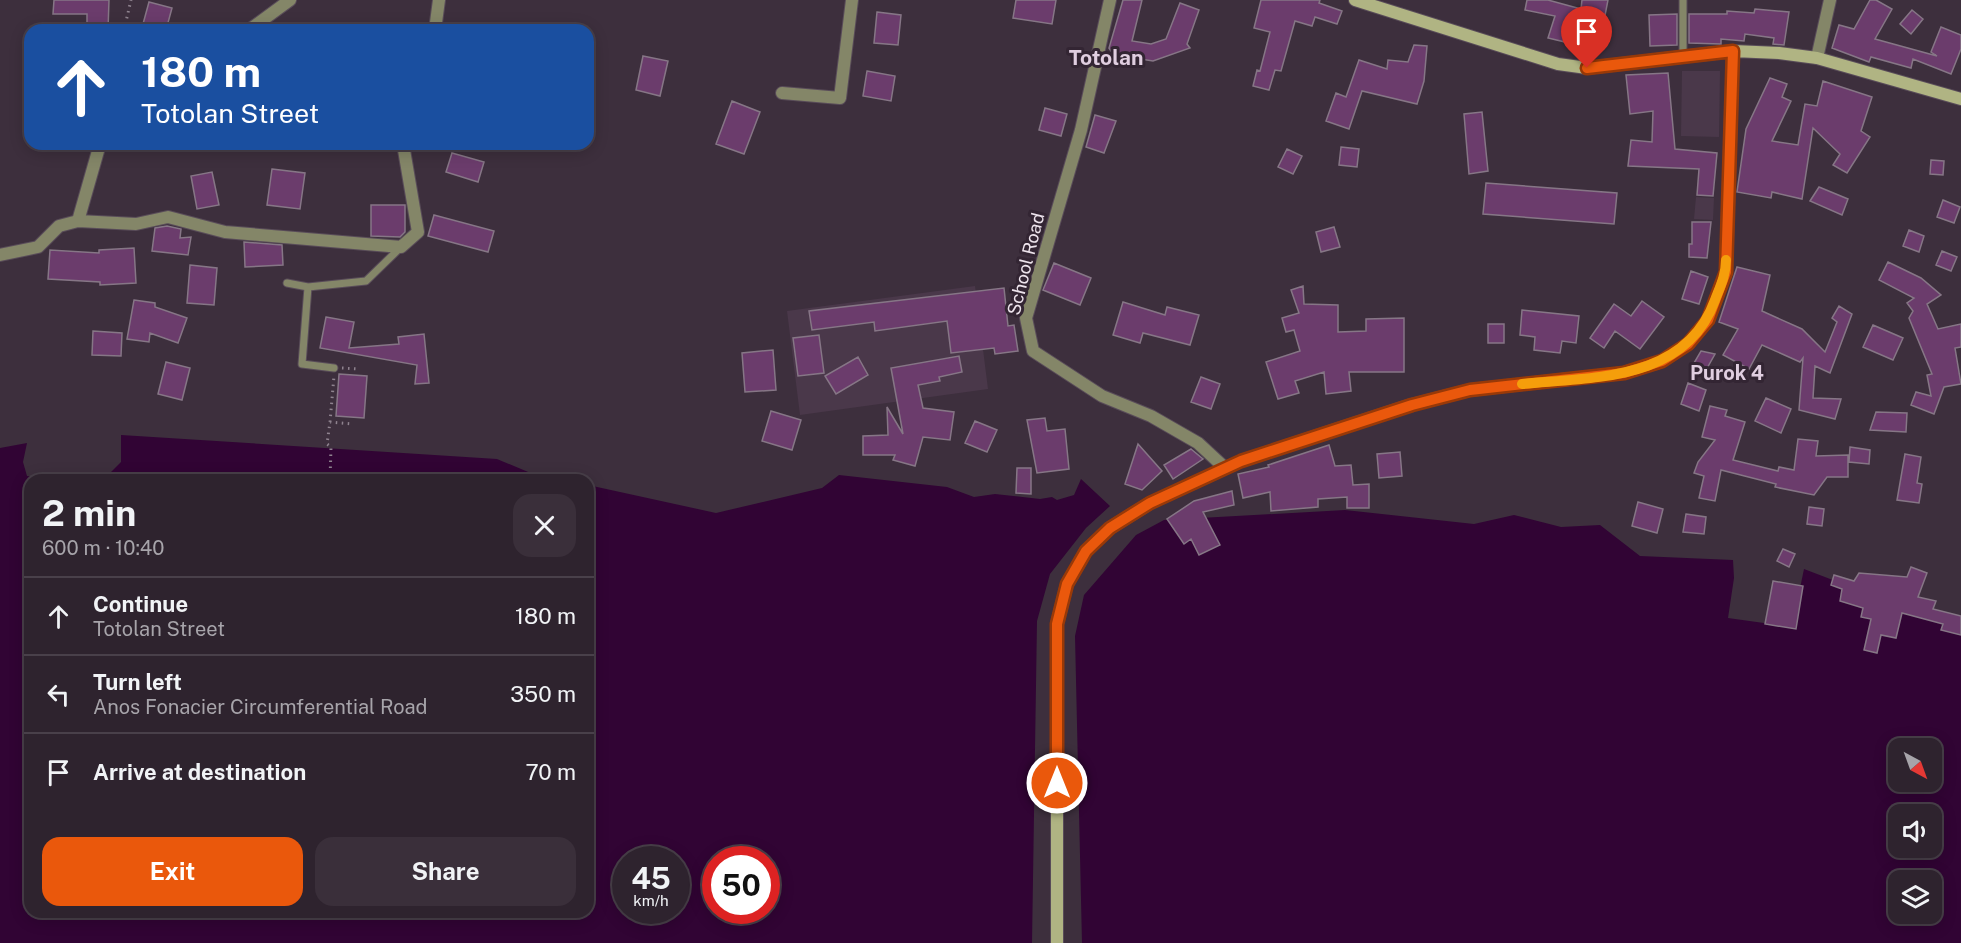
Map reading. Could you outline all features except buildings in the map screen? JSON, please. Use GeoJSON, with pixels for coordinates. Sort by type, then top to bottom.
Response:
{"type":"FeatureCollection","features":[{"type":"Feature","properties":{"kind":"main road"},"geometry":{"type":"LineString","coordinates":[[1355,0],[1558,64],[1587,68],[1733,51],[1817,58],[1961,99]]}},
{"type":"Feature","properties":{"kind":"main road"},"geometry":{"type":"LineString","coordinates":[[1057,943],[1057,624],[1067,584],[1086,551],[1110,528],[1150,503],[1225,468],[1412,405],[1470,390],[1624,373],[1662,361],[1688,344],[1708,320],[1726,272],[1733,51]]}},
{"type":"Feature","properties":{"kind":"street"},"geometry":{"type":"LineString","coordinates":[[257,24],[290,0]]}},
{"type":"Feature","properties":{"kind":"street"},"geometry":{"type":"LineString","coordinates":[[436,24],[439,0]]}},
{"type":"Feature","properties":{"kind":"street"},"geometry":{"type":"LineString","coordinates":[[782,93],[840,98],[852,0]]}},
{"type":"Feature","properties":{"kind":"street","name":"School Road"},"geometry":{"type":"LineString","coordinates":[[1110,0],[1081,130],[1026,318],[1033,351],[1101,396],[1151,417],[1198,443],[1225,468]]}},
{"type":"Feature","properties":{"kind":"street"},"geometry":{"type":"LineString","coordinates":[[1817,58],[1830,0]]}},
{"type":"Feature","properties":{"kind":"street"},"geometry":{"type":"LineString","coordinates":[[78,222],[98,150]]}},
{"type":"Feature","properties":{"kind":"street"},"geometry":{"type":"LineString","coordinates":[[0,255],[38,246],[59,226],[78,222],[136,224],[168,217],[225,232],[401,247],[418,232],[404,150]]}},
{"type":"Feature","properties":{"kind":"lane"},"geometry":{"type":"LineString","coordinates":[[1683,0],[1683,57]]}},
{"type":"Feature","properties":{"kind":"lane"},"geometry":{"type":"LineString","coordinates":[[286,283],[308,286],[366,282],[401,247]]}},
{"type":"Feature","properties":{"kind":"lane"},"geometry":{"type":"LineString","coordinates":[[308,286],[303,364],[334,368]]}},
{"type":"Feature","properties":{"kind":"path"},"geometry":{"type":"LineString","coordinates":[[125,24],[131,0]]}},
{"type":"Feature","properties":{"kind":"path"},"geometry":{"type":"LineString","coordinates":[[330,474],[331,447],[327,444],[334,368],[358,369]]}},
{"type":"Feature","properties":{"kind":"path"},"geometry":{"type":"LineString","coordinates":[[330,422],[353,424]]}},
{"type":"Feature","properties":{"kind":"shaded area"},"geometry":{"type":"Polygon","coordinates":[[[1682,71],[1720,71],[1719,137],[1681,136],[1682,71]]]}},
{"type":"Feature","properties":{"kind":"shaded area"},"geometry":{"type":"Polygon","coordinates":[[[1696,197],[1714,198],[1713,220],[1694,219],[1696,197]]]}},
{"type":"Feature","properties":{"kind":"shaded area"},"geometry":{"type":"Polygon","coordinates":[[[975,286],[988,389],[800,415],[787,311],[975,286]]]}},
{"type":"Feature","properties":{"kind":"shaded area"},"geometry":{"type":"Polygon","coordinates":[[[121,435],[497,459],[533,474],[109,474],[121,462],[121,435]]]}},
{"type":"Feature","properties":{"kind":"shaded area"},"geometry":{"type":"Polygon","coordinates":[[[27,443],[23,462],[26,474],[24,474],[24,918],[594,918],[594,486],[716,513],[822,488],[839,475],[947,487],[974,497],[995,494],[1040,499],[1052,497],[1057,500],[1074,495],[1081,479],[1110,506],[1086,528],[1050,574],[1037,621],[1032,943],[0,943],[0,448],[27,443]]]}},
{"type":"Feature","properties":{"kind":"shaded area"},"geometry":{"type":"Polygon","coordinates":[[[1345,510],[1474,524],[1514,515],[1561,527],[1600,525],[1640,556],[1733,560],[1734,578],[1728,618],[1792,627],[1804,569],[1961,629],[1961,943],[1082,943],[1075,636],[1084,595],[1136,535],[1164,520],[1345,510]]]}},
{"type":"Feature","properties":{"kind":"slow traffic"},"geometry":{"type":"LineString","coordinates":[[1522,384],[1624,373],[1662,361],[1688,344],[1708,320],[1726,272],[1726,260]]}},
{"type":"Feature","properties":{"kind":"district","name":"Totolan"},"geometry":{"type":"Point","coordinates":[1106,58]}},
{"type":"Feature","properties":{"kind":"district","name":"Purok 4"},"geometry":{"type":"Point","coordinates":[1727,373]}},
{"type":"Feature","properties":{"kind":"route"},"geometry":{"type":"LineString","coordinates":[[1057,783],[1057,624],[1067,584],[1086,551],[1110,528],[1150,503],[1241,461],[1412,405],[1470,390],[1624,373],[1662,361],[1688,344],[1708,320],[1726,272],[1733,51],[1587,68]]}}]}
